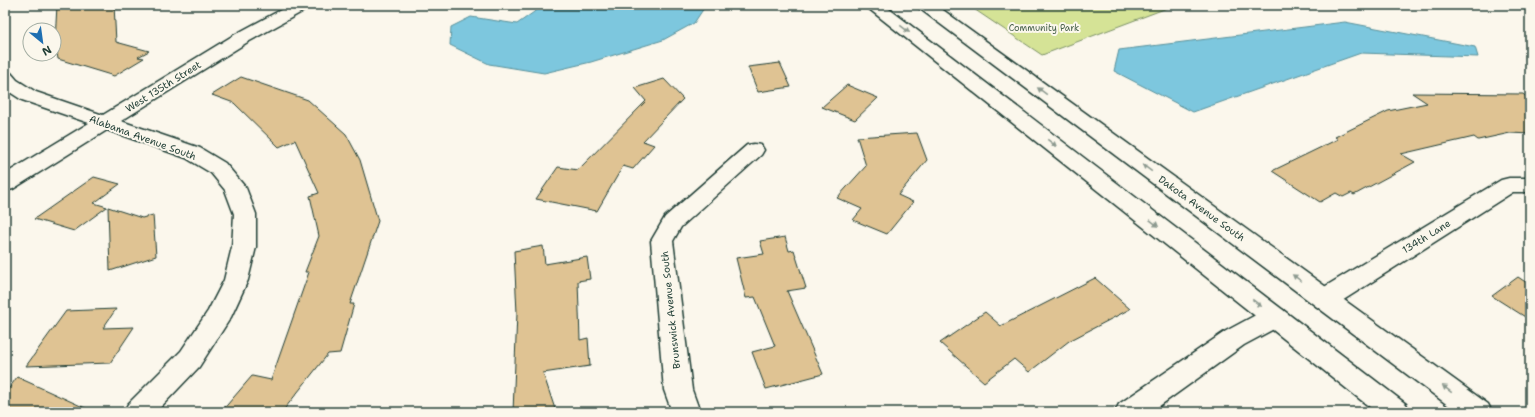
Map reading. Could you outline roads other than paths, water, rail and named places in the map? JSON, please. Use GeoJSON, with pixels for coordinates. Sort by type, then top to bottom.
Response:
{"type":"FeatureCollection","features":[{"type":"Feature","properties":{"kind":"street","name":"West 135th Street"},"geometry":{"type":"LineString","coordinates":[[5,184],[240,39],[303,5]]}},
{"type":"Feature","properties":{"kind":"street"},"geometry":{"type":"LineString","coordinates":[[874,5],[1396,412]]}},
{"type":"Feature","properties":{"kind":"street","name":"Dakota Avenue South"},"geometry":{"type":"LineString","coordinates":[[925,5],[1478,412]]}},
{"type":"Feature","properties":{"kind":"street","name":"Alabama Avenue South"},"geometry":{"type":"LineString","coordinates":[[5,77],[10,84],[29,96],[193,154],[218,168],[235,188],[245,214],[244,247],[236,280],[218,317],[190,359],[138,412]]}},
{"type":"Feature","properties":{"kind":"street","name":"Brunswick Avenue South"},"geometry":{"type":"LineString","coordinates":[[686,412],[678,390],[662,241],[673,222],[754,150]]}},
{"type":"Feature","properties":{"kind":"street","name":"134th Lane"},"geometry":{"type":"LineString","coordinates":[[1325,299],[1509,185],[1530,185]]}},
{"type":"Feature","properties":{"kind":"street"},"geometry":{"type":"LineString","coordinates":[[1129,412],[1235,338],[1274,317]]}},
{"type":"Feature","properties":{"kind":"water"},"geometry":{"type":"Polygon","coordinates":[[[544,5],[706,5],[694,23],[663,40],[591,62],[544,73],[489,64],[450,45],[451,27],[471,17],[517,24],[544,5]]]}},
{"type":"Feature","properties":{"kind":"water"},"geometry":{"type":"Polygon","coordinates":[[[1345,22],[1475,47],[1478,57],[1361,53],[1193,112],[1114,71],[1119,50],[1345,22]]]}},
{"type":"Feature","properties":{"kind":"park label","name":"Community Park"},"geometry":{"type":"Point","coordinates":[1044,28]}}]}
